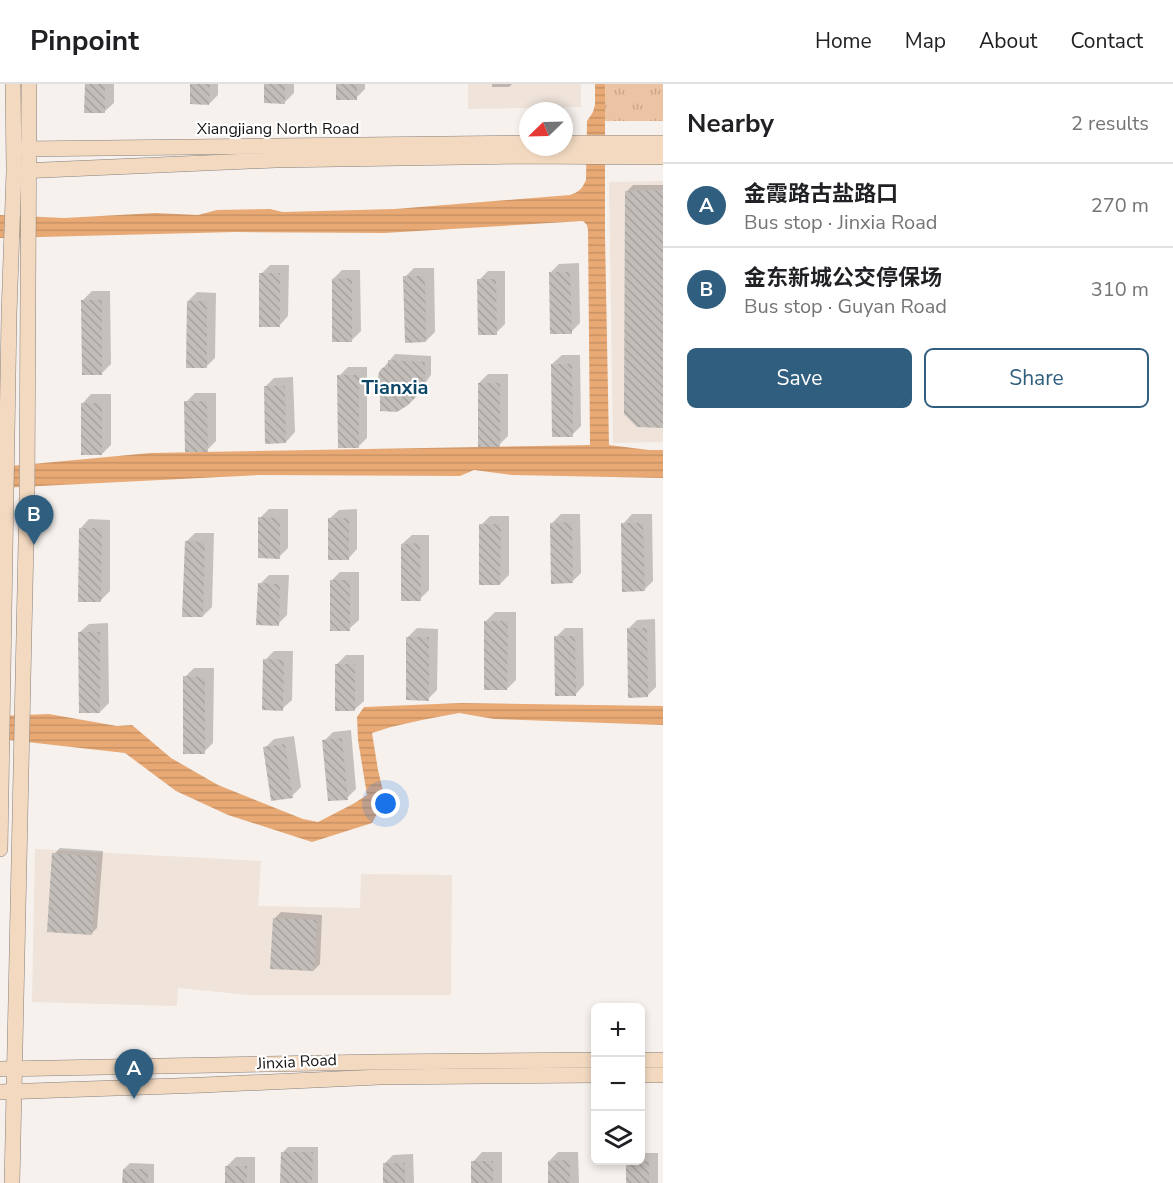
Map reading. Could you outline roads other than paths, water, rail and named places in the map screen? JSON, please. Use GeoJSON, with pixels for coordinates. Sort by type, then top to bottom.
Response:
{"type":"FeatureCollection","features":[{"type":"Feature","properties":{"kind":"street"},"geometry":{"type":"LineString","coordinates":[[12,1183],[7,1069],[22,744],[27,496],[28,245],[21,210],[21,149],[14,84]]}},
{"type":"Feature","properties":{"kind":"street"},"geometry":{"type":"LineString","coordinates":[[21,149],[29,84]]}},
{"type":"Feature","properties":{"kind":"street","name":"Xiangjiang North Road"},"geometry":{"type":"LineString","coordinates":[[608,150],[663,143]]}},
{"type":"Feature","properties":{"kind":"street","name":"Xiangjiang North Road"},"geometry":{"type":"LineString","coordinates":[[573,146],[581,149]]}},
{"type":"Feature","properties":{"kind":"street","name":"Xiangjiang North Road"},"geometry":{"type":"LineString","coordinates":[[21,149],[519,150]]}},
{"type":"Feature","properties":{"kind":"street","name":"Xiangjiang North Road"},"geometry":{"type":"LineString","coordinates":[[573,149],[608,150],[663,157]]}},
{"type":"Feature","properties":{"kind":"street"},"geometry":{"type":"LineString","coordinates":[[22,170],[519,150]]}},
{"type":"Feature","properties":{"kind":"street"},"geometry":{"type":"LineString","coordinates":[[0,849],[11,243],[21,210]]}},
{"type":"Feature","properties":{"kind":"street","name":"Jinxia Road"},"geometry":{"type":"LineString","coordinates":[[7,1069],[591,1060]]}},
{"type":"Feature","properties":{"kind":"street"},"geometry":{"type":"LineString","coordinates":[[645,1060],[663,1060]]}},
{"type":"Feature","properties":{"kind":"street","name":"Jinxia Road"},"geometry":{"type":"LineString","coordinates":[[7,1092],[380,1077],[591,1075]]}},
{"type":"Feature","properties":{"kind":"street"},"geometry":{"type":"LineString","coordinates":[[645,1075],[663,1075]]}},
{"type":"Feature","properties":{"kind":"place","name":"金东新城公交停保场"},"geometry":{"type":"Point","coordinates":[34,545]}},
{"type":"Feature","properties":{"kind":"place","name":"金霞路古盐路口"},"geometry":{"type":"Point","coordinates":[134,1099]}},
{"type":"Feature","properties":{"kind":"district","name":"Tianxia"},"geometry":{"type":"Point","coordinates":[395,387]}}]}
